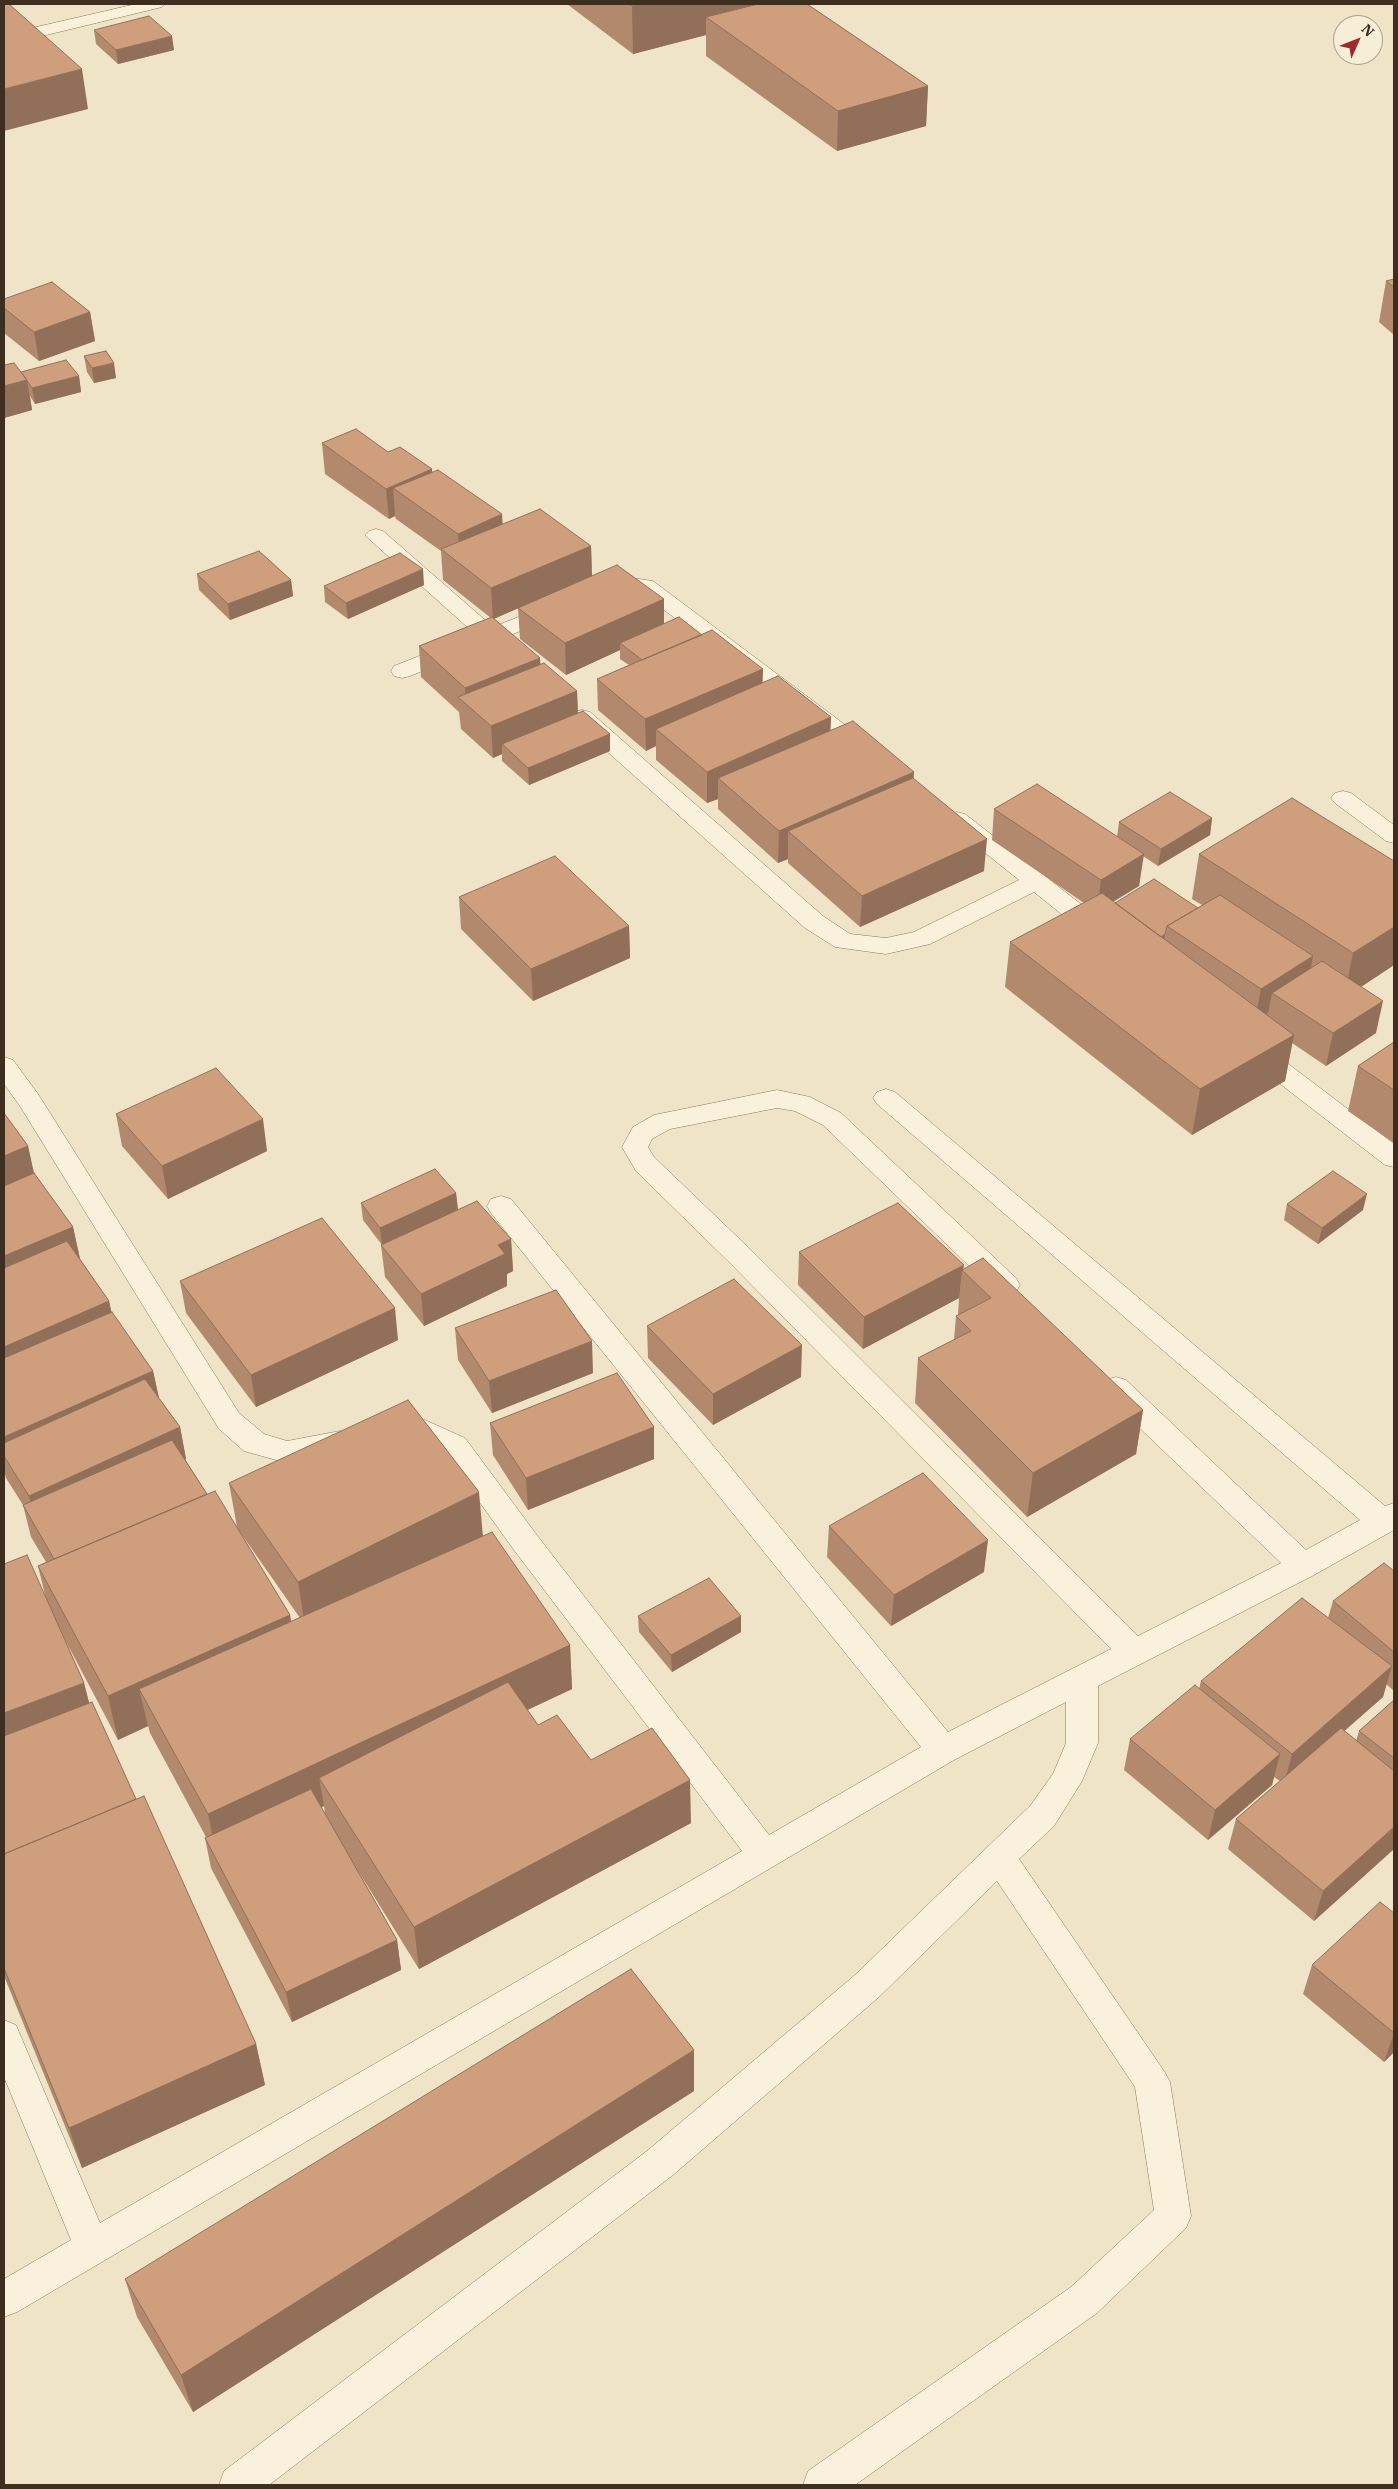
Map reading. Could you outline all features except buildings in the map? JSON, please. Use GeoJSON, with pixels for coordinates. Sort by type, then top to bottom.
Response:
{"type":"FeatureCollection","features":[{"type":"Feature","properties":{"kind":"street"},"geometry":{"type":"LineString","coordinates":[[38,32],[156,4]]}},
{"type":"Feature","properties":{"kind":"street"},"geometry":{"type":"LineString","coordinates":[[376,535],[520,662]]}},
{"type":"Feature","properties":{"kind":"street"},"geometry":{"type":"LineString","coordinates":[[614,586],[630,583],[646,586],[881,763]]}},
{"type":"Feature","properties":{"kind":"street"},"geometry":{"type":"LineString","coordinates":[[402,671],[570,604]]}},
{"type":"Feature","properties":{"kind":"street"},"geometry":{"type":"LineString","coordinates":[[564,701],[814,922],[844,941],[886,946],[921,938],[1034,882]]}},
{"type":"Feature","properties":{"kind":"street"},"geometry":{"type":"LineString","coordinates":[[1343,798],[1394,836]]}},
{"type":"Feature","properties":{"kind":"street"},"geometry":{"type":"LineString","coordinates":[[938,805],[1120,948]]}},
{"type":"Feature","properties":{"kind":"street"},"geometry":{"type":"LineString","coordinates":[[1238,1038],[1394,1158]]}},
{"type":"Feature","properties":{"kind":"street"},"geometry":{"type":"LineString","coordinates":[[4,1066],[30,1100],[229,1421],[254,1442],[287,1452],[368,1436],[425,1431],[455,1446],[524,1542],[764,1854]]}},
{"type":"Feature","properties":{"kind":"street"},"geometry":{"type":"LineString","coordinates":[[4,2299],[943,1750],[1303,1566],[1389,1518],[886,1098]]}},
{"type":"Feature","properties":{"kind":"street"},"geometry":{"type":"LineString","coordinates":[[1027,1304],[832,1119],[801,1102],[777,1099],[663,1121],[642,1133],[635,1147],[645,1164],[741,1257],[1134,1652]]}},
{"type":"Feature","properties":{"kind":"street"},"geometry":{"type":"LineString","coordinates":[[501,1206],[943,1750]]}},
{"type":"Feature","properties":{"kind":"street"},"geometry":{"type":"LineString","coordinates":[[1100,1373],[1303,1566]]}},
{"type":"Feature","properties":{"kind":"street"},"geometry":{"type":"LineString","coordinates":[[238,2485],[660,2162],[867,1986],[1042,1816],[1066,1781],[1082,1743],[1082,1679]]}},
{"type":"Feature","properties":{"kind":"street"},"geometry":{"type":"LineString","coordinates":[[822,2485],[1084,2300],[1173,2216],[1152,2082],[998,1857]]}},
{"type":"Feature","properties":{"kind":"street"},"geometry":{"type":"LineString","coordinates":[[4,2036],[92,2247]]}}]}
